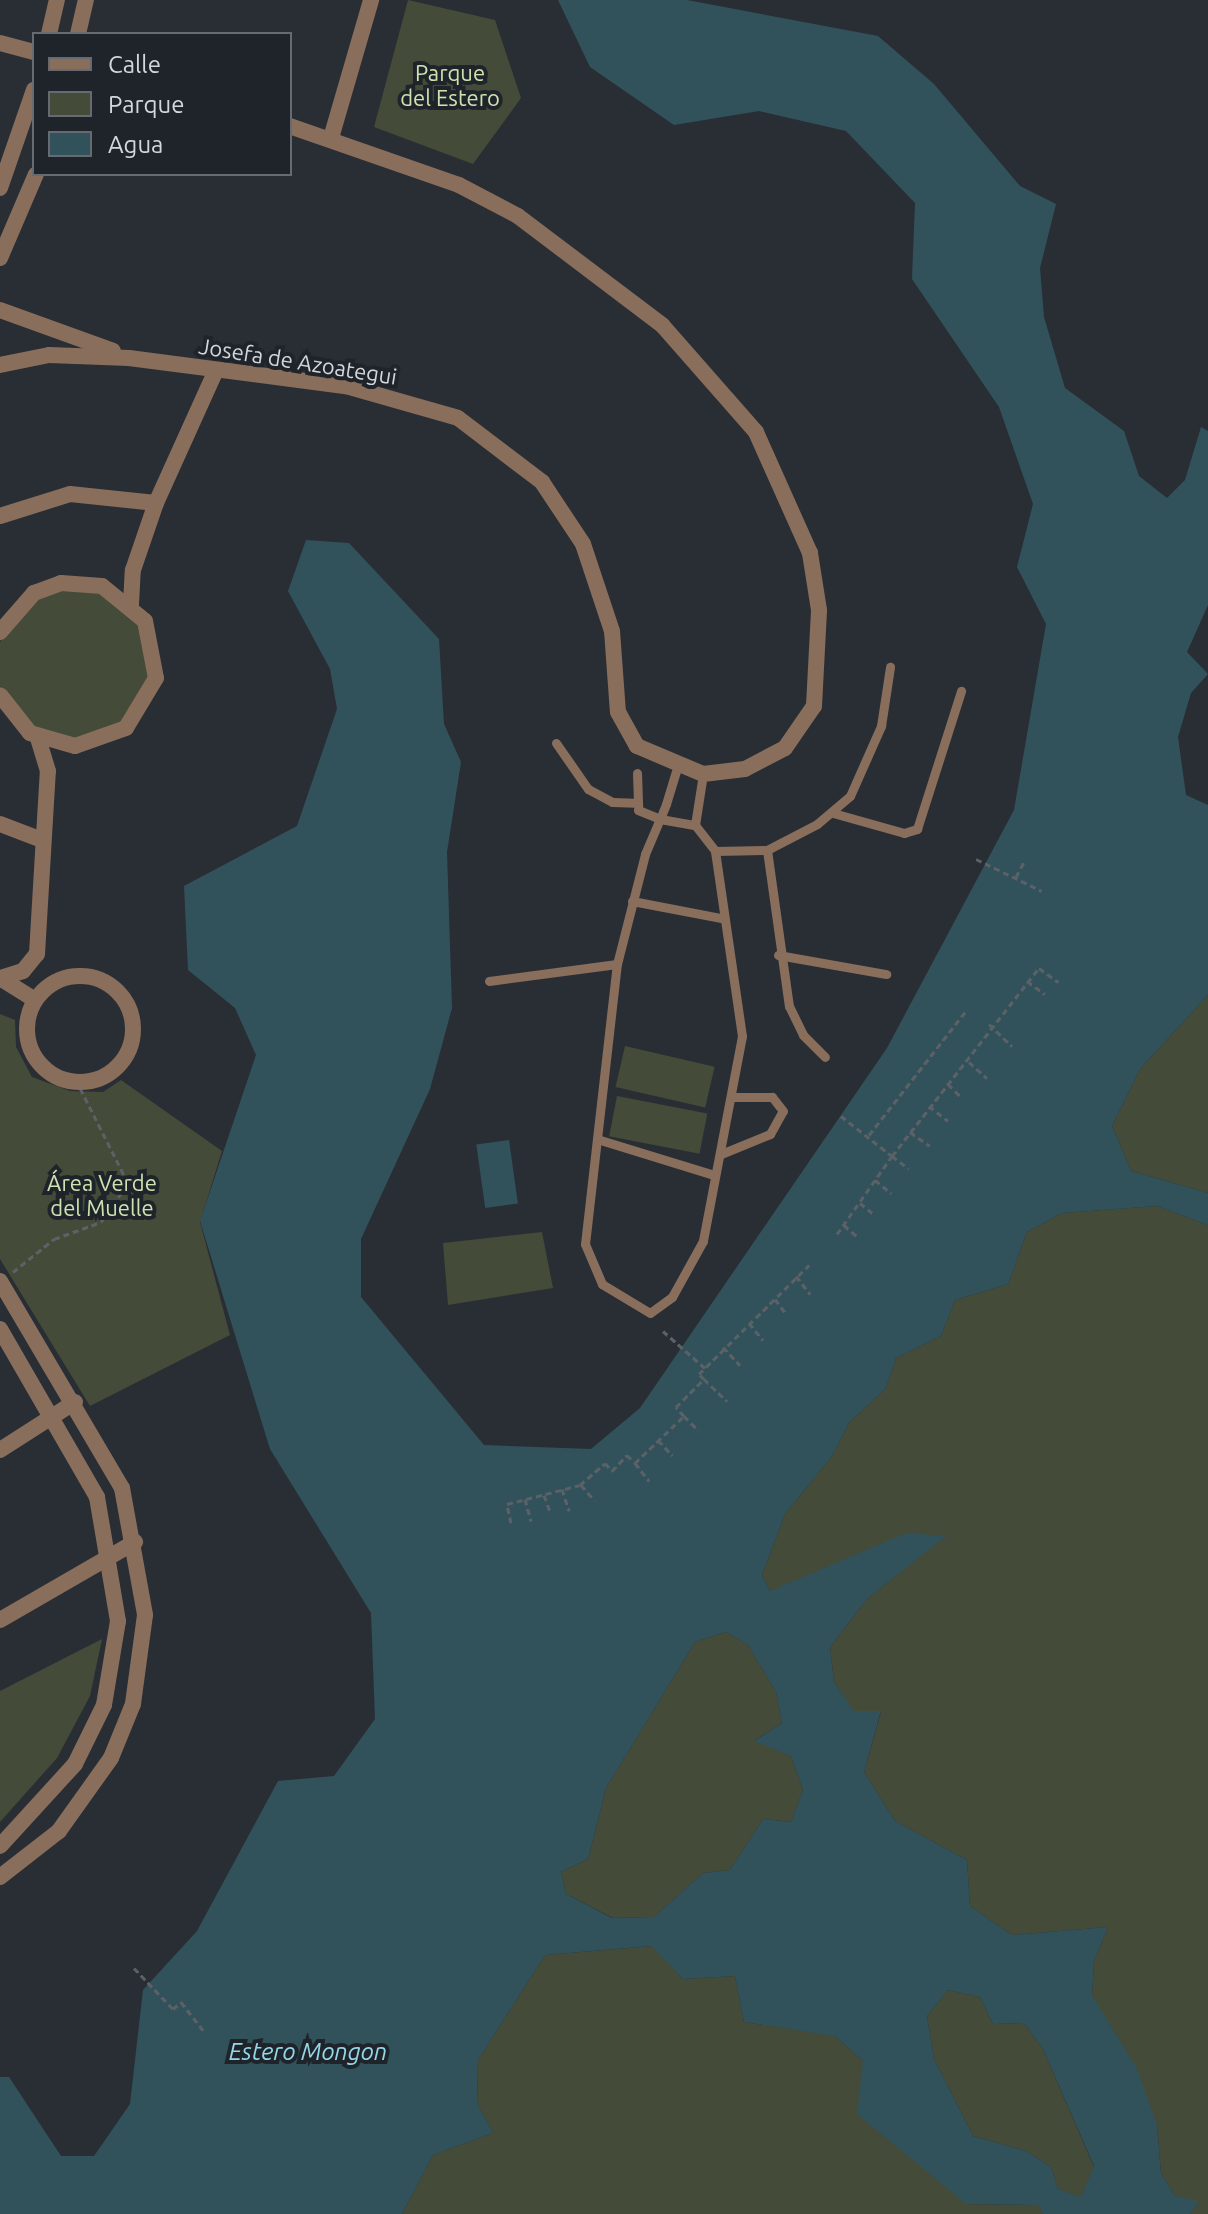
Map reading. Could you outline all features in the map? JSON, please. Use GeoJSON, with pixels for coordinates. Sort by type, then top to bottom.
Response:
{"type":"FeatureCollection","features":[{"type":"Feature","properties":{"kind":"street"},"geometry":{"type":"LineString","coordinates":[[49,32],[57,0]]}},
{"type":"Feature","properties":{"kind":"street"},"geometry":{"type":"LineString","coordinates":[[78,32],[86,0]]}},
{"type":"Feature","properties":{"kind":"street"},"geometry":{"type":"LineString","coordinates":[[292,127],[331,138],[371,0]]}},
{"type":"Feature","properties":{"kind":"street"},"geometry":{"type":"LineString","coordinates":[[0,43],[32,51]]}},
{"type":"Feature","properties":{"kind":"street"},"geometry":{"type":"LineString","coordinates":[[0,188],[32,96]]}},
{"type":"Feature","properties":{"kind":"street","name":"Josefa de Azoategui"},"geometry":{"type":"LineString","coordinates":[[129,358],[393,395],[458,418],[521,461],[562,510],[596,570],[624,729],[637,746],[677,768],[703,774],[745,769],[802,732],[814,706],[821,645],[810,553],[747,421],[662,325],[573,253],[459,185],[331,138]]}},
{"type":"Feature","properties":{"kind":"street"},"geometry":{"type":"LineString","coordinates":[[0,258],[35,176]]}},
{"type":"Feature","properties":{"kind":"street"},"geometry":{"type":"LineString","coordinates":[[0,310],[129,358]]}},
{"type":"Feature","properties":{"kind":"street"},"geometry":{"type":"LineString","coordinates":[[0,365],[49,355],[129,358]]}},
{"type":"Feature","properties":{"kind":"street"},"geometry":{"type":"LineString","coordinates":[[131,604],[136,559],[156,503],[216,370]]}},
{"type":"Feature","properties":{"kind":"street"},"geometry":{"type":"LineString","coordinates":[[0,516],[70,494],[156,503]]}},
{"type":"Feature","properties":{"kind":"street"},"geometry":{"type":"LineString","coordinates":[[102,586],[136,559]]}},
{"type":"Feature","properties":{"kind":"street"},"geometry":{"type":"LineString","coordinates":[[0,632],[34,593],[61,583],[102,586],[131,604],[155,648],[145,706],[100,742],[65,746],[38,738]]}},
{"type":"Feature","properties":{"kind":"street"},"geometry":{"type":"LineString","coordinates":[[0,695],[38,738],[48,771],[37,954],[23,971],[0,978]]}},
{"type":"Feature","properties":{"kind":"street"},"geometry":{"type":"LineString","coordinates":[[48,771],[65,746]]}},
{"type":"Feature","properties":{"kind":"street"},"geometry":{"type":"LineString","coordinates":[[0,824],[42,840]]}},
{"type":"Feature","properties":{"kind":"street"},"geometry":{"type":"LineString","coordinates":[[37,954],[60,979]]}},
{"type":"Feature","properties":{"kind":"street"},"geometry":{"type":"LineString","coordinates":[[77,975],[110,984],[132,1020],[123,1061],[102,1077],[77,1082],[59,1078],[33,1053],[28,1017],[35,1000],[60,979],[77,975]]}},
{"type":"Feature","properties":{"kind":"street"},"geometry":{"type":"LineString","coordinates":[[0,978],[35,1000]]}},
{"type":"Feature","properties":{"kind":"street"},"geometry":{"type":"LineString","coordinates":[[0,1281],[75,1402],[122,1488],[135,1542],[145,1615],[133,1704],[111,1758],[59,1831],[0,1877]]}},
{"type":"Feature","properties":{"kind":"street"},"geometry":{"type":"LineString","coordinates":[[0,1329],[91,1481],[112,1554],[118,1621],[104,1705],[57,1791],[0,1846]]}},
{"type":"Feature","properties":{"kind":"street"},"geometry":{"type":"LineString","coordinates":[[0,1450],[75,1402]]}},
{"type":"Feature","properties":{"kind":"street"},"geometry":{"type":"LineString","coordinates":[[0,1620],[135,1542]]}},
{"type":"Feature","properties":{"kind":"lane"},"geometry":{"type":"LineString","coordinates":[[715,851],[767,850],[833,813],[863,778],[890,667]]}},
{"type":"Feature","properties":{"kind":"lane"},"geometry":{"type":"LineString","coordinates":[[833,813],[904,833],[917,829],[961,691]]}},
{"type":"Feature","properties":{"kind":"lane"},"geometry":{"type":"LineString","coordinates":[[556,743],[588,789],[612,802],[635,803],[660,819],[695,825],[715,851],[721,918],[742,1036],[733,1097],[714,1175],[703,1241],[683,1282],[662,1308],[640,1311],[602,1284],[588,1260],[597,1139],[617,964],[632,901],[660,819],[677,768]]}},
{"type":"Feature","properties":{"kind":"lane"},"geometry":{"type":"LineString","coordinates":[[635,803],[637,773]]}},
{"type":"Feature","properties":{"kind":"lane"},"geometry":{"type":"LineString","coordinates":[[695,825],[703,774]]}},
{"type":"Feature","properties":{"kind":"lane"},"geometry":{"type":"LineString","coordinates":[[767,850],[778,955],[789,1006],[803,1035],[825,1057]]}},
{"type":"Feature","properties":{"kind":"lane"},"geometry":{"type":"LineString","coordinates":[[632,901],[721,918]]}},
{"type":"Feature","properties":{"kind":"lane"},"geometry":{"type":"LineString","coordinates":[[778,955],[886,974]]}},
{"type":"Feature","properties":{"kind":"lane"},"geometry":{"type":"LineString","coordinates":[[489,981],[617,964]]}},
{"type":"Feature","properties":{"kind":"lane"},"geometry":{"type":"LineString","coordinates":[[721,1154],[770,1134],[783,1111],[772,1097],[733,1097]]}},
{"type":"Feature","properties":{"kind":"lane"},"geometry":{"type":"LineString","coordinates":[[597,1139],[714,1175]]}},
{"type":"Feature","properties":{"kind":"path"},"geometry":{"type":"LineString","coordinates":[[976,859],[1042,891]]}},
{"type":"Feature","properties":{"kind":"path"},"geometry":{"type":"LineString","coordinates":[[1016,878],[1024,862]]}},
{"type":"Feature","properties":{"kind":"path"},"geometry":{"type":"LineString","coordinates":[[837,1234],[909,1132],[968,1061],[989,1024],[1039,968],[1058,982]]}},
{"type":"Feature","properties":{"kind":"path"},"geometry":{"type":"LineString","coordinates":[[1027,981],[1045,994]]}},
{"type":"Feature","properties":{"kind":"path"},"geometry":{"type":"LineString","coordinates":[[868,1136],[965,1012]]}},
{"type":"Feature","properties":{"kind":"path"},"geometry":{"type":"LineString","coordinates":[[989,1024],[1012,1046]]}},
{"type":"Feature","properties":{"kind":"path"},"geometry":{"type":"LineString","coordinates":[[968,1061],[987,1078]]}},
{"type":"Feature","properties":{"kind":"path"},"geometry":{"type":"LineString","coordinates":[[0,1281],[54,1239],[101,1222],[123,1196],[123,1163],[77,1082]]}},
{"type":"Feature","properties":{"kind":"path"},"geometry":{"type":"LineString","coordinates":[[948,1084],[962,1098]]}},
{"type":"Feature","properties":{"kind":"path"},"geometry":{"type":"LineString","coordinates":[[929,1106],[948,1121]]}},
{"type":"Feature","properties":{"kind":"path"},"geometry":{"type":"LineString","coordinates":[[841,1116],[909,1169]]}},
{"type":"Feature","properties":{"kind":"path"},"geometry":{"type":"LineString","coordinates":[[909,1132],[930,1146]]}},
{"type":"Feature","properties":{"kind":"path"},"geometry":{"type":"LineString","coordinates":[[875,1180],[891,1193]]}},
{"type":"Feature","properties":{"kind":"path"},"geometry":{"type":"LineString","coordinates":[[859,1202],[875,1215]]}},
{"type":"Feature","properties":{"kind":"path"},"geometry":{"type":"LineString","coordinates":[[844,1225],[858,1237]]}},
{"type":"Feature","properties":{"kind":"path"},"geometry":{"type":"LineString","coordinates":[[727,1401],[699,1374],[809,1265]]}},
{"type":"Feature","properties":{"kind":"path"},"geometry":{"type":"LineString","coordinates":[[796,1276],[810,1294]]}},
{"type":"Feature","properties":{"kind":"path"},"geometry":{"type":"LineString","coordinates":[[774,1298],[787,1315]]}},
{"type":"Feature","properties":{"kind":"path"},"geometry":{"type":"LineString","coordinates":[[749,1323],[763,1340]]}},
{"type":"Feature","properties":{"kind":"path"},"geometry":{"type":"LineString","coordinates":[[663,1331],[705,1368]]}},
{"type":"Feature","properties":{"kind":"path"},"geometry":{"type":"LineString","coordinates":[[723,1347],[740,1365]]}},
{"type":"Feature","properties":{"kind":"path"},"geometry":{"type":"LineString","coordinates":[[698,1430],[676,1407],[704,1379]]}},
{"type":"Feature","properties":{"kind":"path"},"geometry":{"type":"LineString","coordinates":[[635,1463],[684,1416]]}},
{"type":"Feature","properties":{"kind":"path"},"geometry":{"type":"LineString","coordinates":[[658,1440],[672,1455]]}},
{"type":"Feature","properties":{"kind":"path"},"geometry":{"type":"LineString","coordinates":[[511,1523],[507,1504],[580,1485],[605,1463],[612,1471],[627,1455],[649,1481]]}},
{"type":"Feature","properties":{"kind":"path"},"geometry":{"type":"LineString","coordinates":[[580,1485],[594,1500]]}},
{"type":"Feature","properties":{"kind":"path"},"geometry":{"type":"LineString","coordinates":[[562,1489],[569,1511]]}},
{"type":"Feature","properties":{"kind":"path"},"geometry":{"type":"LineString","coordinates":[[544,1494],[551,1514]]}},
{"type":"Feature","properties":{"kind":"path"},"geometry":{"type":"LineString","coordinates":[[525,1499],[531,1521]]}},
{"type":"Feature","properties":{"kind":"path"},"geometry":{"type":"LineString","coordinates":[[134,1968],[173,2009],[181,2002],[203,2030]]}},
{"type":"Feature","properties":{"kind":"green space","name":"Parque del Estero"},"geometry":{"type":"Polygon","coordinates":[[[408,0],[495,20],[521,98],[473,164],[374,127],[408,0]]]}},
{"type":"Feature","properties":{"kind":"green space"},"geometry":{"type":"Polygon","coordinates":[[[60,587],[90,587],[118,599],[140,621],[152,649],[152,679],[140,707],[118,729],[90,741],[60,741],[32,729],[10,707],[-1,682],[-1,646],[10,621],[32,599],[60,587]]]}},
{"type":"Feature","properties":{"kind":"green space"},"geometry":{"type":"Polygon","coordinates":[[[1208,995],[1208,1193],[1131,1171],[1112,1126],[1140,1069],[1208,995]]]}},
{"type":"Feature","properties":{"kind":"green space","name":"Área Verde del Muelle"},"geometry":{"type":"Polygon","coordinates":[[[0,1014],[15,1020],[16,1047],[32,1077],[70,1091],[103,1092],[121,1080],[222,1151],[200,1222],[230,1335],[90,1406],[0,1259],[0,1014]]]}},
{"type":"Feature","properties":{"kind":"green space"},"geometry":{"type":"Polygon","coordinates":[[[625,1046],[715,1067],[705,1108],[616,1087],[625,1046]]]}},
{"type":"Feature","properties":{"kind":"green space"},"geometry":{"type":"Polygon","coordinates":[[[617,1096],[707,1114],[699,1154],[609,1136],[617,1096]]]}},
{"type":"Feature","properties":{"kind":"green space"},"geometry":{"type":"Polygon","coordinates":[[[1157,1206],[1208,1225],[1208,2214],[1190,2214],[1198,2203],[1174,2195],[1161,2173],[1157,2125],[1092,1995],[1094,1961],[1108,1927],[1012,1935],[970,1906],[967,1860],[895,1821],[864,1772],[881,1712],[854,1712],[834,1682],[830,1647],[867,1599],[945,1536],[770,1591],[762,1575],[785,1514],[832,1456],[849,1423],[886,1388],[896,1358],[941,1336],[955,1300],[1008,1284],[1027,1232],[1062,1213],[1157,1206]]]}},
{"type":"Feature","properties":{"kind":"green space"},"geometry":{"type":"Polygon","coordinates":[[[542,1232],[553,1288],[448,1305],[443,1243],[542,1232]]]}},
{"type":"Feature","properties":{"kind":"green space"},"geometry":{"type":"Polygon","coordinates":[[[726,1632],[748,1645],[776,1692],[782,1723],[755,1740],[791,1756],[803,1790],[791,1822],[763,1819],[730,1870],[703,1873],[654,1917],[613,1918],[566,1894],[561,1872],[588,1859],[606,1788],[695,1642],[726,1632]]]}},
{"type":"Feature","properties":{"kind":"green space"},"geometry":{"type":"Polygon","coordinates":[[[102,1639],[90,1696],[57,1758],[0,1822],[0,1691],[102,1639]]]}},
{"type":"Feature","properties":{"kind":"green space"},"geometry":{"type":"Polygon","coordinates":[[[652,1946],[683,1979],[735,1976],[744,2022],[834,2035],[863,2061],[966,2204],[1040,2205],[1043,2214],[402,2214],[433,2155],[493,2133],[477,2103],[478,2060],[545,1955],[652,1946]]]}},
{"type":"Feature","properties":{"kind":"green space"},"geometry":{"type":"Polygon","coordinates":[[[948,1990],[980,1997],[993,2024],[1024,2023],[1043,2049],[1094,2167],[1081,2198],[1058,2189],[1051,2167],[1026,2151],[973,2136],[934,2059],[927,2016],[948,1990]]]}},
{"type":"Feature","properties":{"kind":"water","name":"Estero Mongon"},"geometry":{"type":"Polygon","coordinates":[[[558,0],[687,0],[878,36],[934,84],[1020,186],[1056,204],[1040,268],[1044,317],[1065,388],[1124,431],[1139,476],[1167,498],[1185,480],[1201,427],[1208,431],[1208,605],[1187,652],[1208,674],[1191,693],[1178,737],[1186,795],[1208,805],[1208,995],[1140,1069],[1112,1126],[1131,1171],[1208,1193],[1208,1225],[1157,1206],[1062,1213],[1027,1232],[1008,1284],[955,1300],[941,1336],[896,1358],[886,1388],[849,1423],[832,1456],[785,1514],[762,1575],[770,1591],[906,1533],[946,1536],[867,1599],[830,1647],[834,1682],[854,1711],[881,1711],[864,1772],[895,1821],[967,1860],[970,1906],[1012,1935],[1108,1927],[1094,1961],[1092,1995],[1137,2069],[1157,2125],[1161,2173],[1174,2195],[1199,2202],[1190,2214],[1043,2214],[1039,2205],[966,2204],[857,2114],[863,2061],[835,2036],[744,2022],[735,1976],[683,1979],[651,1946],[545,1955],[478,2060],[477,2103],[493,2133],[433,2155],[402,2214],[0,2214],[0,2077],[9,2077],[61,2156],[94,2156],[130,2104],[143,1990],[197,1931],[278,1781],[334,1776],[375,1719],[371,1613],[270,1449],[200,1221],[256,1055],[235,1008],[188,970],[184,886],[297,826],[337,709],[330,669],[288,591],[306,540],[349,543],[439,639],[444,724],[461,762],[447,852],[452,1008],[430,1089],[361,1239],[361,1297],[484,1445],[591,1449],[640,1408],[887,1048],[1014,810],[1046,624],[1017,567],[1033,504],[999,407],[912,279],[915,203],[846,131],[759,111],[674,125],[590,67],[558,0]],[[726,1632],[695,1642],[606,1788],[588,1859],[561,1872],[566,1894],[612,1918],[654,1917],[703,1873],[730,1870],[763,1819],[791,1822],[803,1790],[791,1756],[754,1741],[782,1723],[776,1692],[748,1645],[726,1632]],[[948,1990],[927,2016],[934,2059],[973,2136],[1026,2151],[1051,2167],[1058,2189],[1081,2197],[1094,2166],[1043,2049],[1024,2023],[993,2024],[980,1997],[948,1990]]]}},
{"type":"Feature","properties":{"kind":"water"},"geometry":{"type":"Polygon","coordinates":[[[509,1140],[518,1203],[485,1208],[476,1145],[509,1140]]]}}]}
